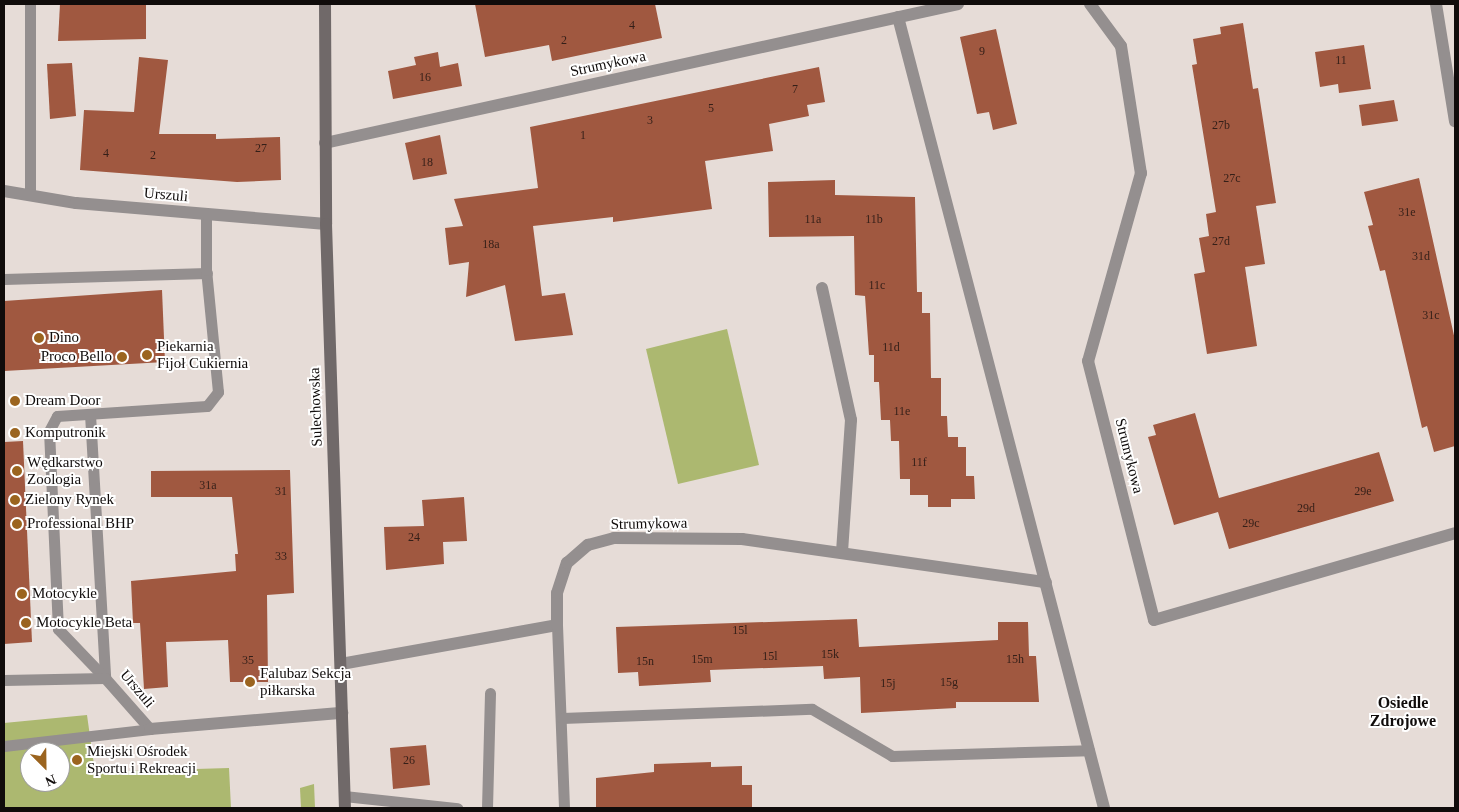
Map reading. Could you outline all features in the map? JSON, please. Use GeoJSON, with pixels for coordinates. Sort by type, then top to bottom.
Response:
{"type":"FeatureCollection","features":[{"type":"Feature","properties":{"kind":"street","name":"Sulechowska"},"geometry":{"type":"LineString","coordinates":[[326,4],[326,224],[344,802]]}},
{"type":"Feature","properties":{"kind":"street","name":"Strumykowa"},"geometry":{"type":"LineString","coordinates":[[325,143],[958,4]]}},
{"type":"Feature","properties":{"kind":"street","name":"Strumykowa"},"geometry":{"type":"LineString","coordinates":[[1090,4],[1121,46],[1141,173],[1088,361],[1154,620],[1455,533]]}},
{"type":"Feature","properties":{"kind":"street"},"geometry":{"type":"LineString","coordinates":[[1436,4],[1455,121]]}},
{"type":"Feature","properties":{"kind":"street"},"geometry":{"type":"LineString","coordinates":[[898,18],[1104,808]]}},
{"type":"Feature","properties":{"kind":"street","name":"Urszuli"},"geometry":{"type":"LineString","coordinates":[[4,191],[206,215],[326,224]]}},
{"type":"Feature","properties":{"kind":"street"},"geometry":{"type":"LineString","coordinates":[[822,288],[851,420],[842,551]]}},
{"type":"Feature","properties":{"kind":"street","name":"Strumykowa"},"geometry":{"type":"LineString","coordinates":[[557,626],[556,593],[567,563],[588,545],[605,540],[742,539],[842,551],[1046,582]]}},
{"type":"Feature","properties":{"kind":"street"},"geometry":{"type":"LineString","coordinates":[[341,664],[557,626]]}},
{"type":"Feature","properties":{"kind":"street","name":"Urszuli"},"geometry":{"type":"LineString","coordinates":[[150,729],[342,713]]}},
{"type":"Feature","properties":{"kind":"lane"},"geometry":{"type":"LineString","coordinates":[[30,4],[30,195]]}},
{"type":"Feature","properties":{"kind":"lane"},"geometry":{"type":"LineString","coordinates":[[106,678],[58,628],[49,431],[57,416],[207,406],[218,392],[207,272],[206,215]]}},
{"type":"Feature","properties":{"kind":"lane"},"geometry":{"type":"LineString","coordinates":[[4,278],[207,272]]}},
{"type":"Feature","properties":{"kind":"lane","name":"Urszuli"},"geometry":{"type":"LineString","coordinates":[[90,414],[106,678],[150,729]]}},
{"type":"Feature","properties":{"kind":"lane"},"geometry":{"type":"LineString","coordinates":[[557,626],[564,808]]}},
{"type":"Feature","properties":{"kind":"lane"},"geometry":{"type":"LineString","coordinates":[[4,680],[106,678]]}},
{"type":"Feature","properties":{"kind":"lane"},"geometry":{"type":"LineString","coordinates":[[487,808],[490,693]]}},
{"type":"Feature","properties":{"kind":"lane"},"geometry":{"type":"LineString","coordinates":[[562,718],[812,709],[892,756],[1089,750]]}},
{"type":"Feature","properties":{"kind":"lane"},"geometry":{"type":"LineString","coordinates":[[4,746],[150,729]]}},
{"type":"Feature","properties":{"kind":"lane"},"geometry":{"type":"LineString","coordinates":[[344,802],[425,808],[457,808]]}},
{"type":"Feature","properties":{"kind":"green space"},"geometry":{"type":"Polygon","coordinates":[[[727,329],[759,465],[678,484],[646,349],[727,329]]]}},
{"type":"Feature","properties":{"kind":"green space","name":"Miejski Ośrodek Sportu i Rekreacji"},"geometry":{"type":"Polygon","coordinates":[[[87,715],[95,772],[229,768],[231,808],[4,808],[4,723],[87,715]]]}},
{"type":"Feature","properties":{"kind":"green space"},"geometry":{"type":"Polygon","coordinates":[[[314,784],[315,808],[301,808],[300,788],[314,784]]]}},
{"type":"Feature","properties":{"kind":"building"},"geometry":{"type":"Polygon","coordinates":[[[60,4],[146,4],[146,39],[58,41],[60,4]]]}},
{"type":"Feature","properties":{"kind":"building"},"geometry":{"type":"Polygon","coordinates":[[[475,4],[655,4],[662,38],[552,61],[549,45],[485,57],[475,4]]]}},
{"type":"Feature","properties":{"kind":"building"},"geometry":{"type":"Polygon","coordinates":[[[1243,23],[1253,89],[1258,88],[1276,203],[1256,206],[1265,264],[1245,267],[1257,346],[1207,354],[1194,274],[1205,272],[1199,238],[1209,236],[1206,214],[1216,212],[1192,65],[1197,64],[1193,39],[1221,34],[1220,27],[1243,23]]]}},
{"type":"Feature","properties":{"kind":"building"},"geometry":{"type":"Polygon","coordinates":[[[996,29],[1017,124],[993,130],[989,112],[977,114],[960,37],[996,29]]]}},
{"type":"Feature","properties":{"kind":"building"},"geometry":{"type":"Polygon","coordinates":[[[1364,45],[1371,89],[1339,93],[1338,84],[1320,87],[1315,52],[1364,45]]]}},
{"type":"Feature","properties":{"kind":"building"},"geometry":{"type":"Polygon","coordinates":[[[438,52],[440,67],[458,63],[462,86],[393,99],[388,71],[416,65],[414,57],[438,52]]]}},
{"type":"Feature","properties":{"kind":"building"},"geometry":{"type":"Polygon","coordinates":[[[139,57],[168,60],[159,134],[216,134],[216,139],[280,137],[281,180],[237,182],[80,170],[84,110],[134,112],[139,57]]]}},
{"type":"Feature","properties":{"kind":"building"},"geometry":{"type":"Polygon","coordinates":[[[72,63],[76,116],[50,119],[47,64],[72,63]]]}},
{"type":"Feature","properties":{"kind":"building"},"geometry":{"type":"Polygon","coordinates":[[[819,67],[825,102],[807,105],[809,116],[769,124],[773,151],[705,161],[712,209],[613,222],[613,217],[533,226],[542,296],[565,293],[573,335],[515,341],[505,285],[466,297],[469,262],[449,265],[445,228],[463,226],[454,199],[538,188],[530,127],[819,67]]]}},
{"type":"Feature","properties":{"kind":"building"},"geometry":{"type":"Polygon","coordinates":[[[1394,100],[1398,121],[1362,126],[1359,105],[1394,100]]]}},
{"type":"Feature","properties":{"kind":"building"},"geometry":{"type":"Polygon","coordinates":[[[440,135],[447,174],[413,180],[405,143],[440,135]]]}},
{"type":"Feature","properties":{"kind":"building"},"geometry":{"type":"Polygon","coordinates":[[[1419,178],[1455,340],[1455,446],[1434,452],[1427,426],[1422,428],[1385,270],[1380,271],[1368,226],[1373,225],[1364,192],[1419,178]]]}},
{"type":"Feature","properties":{"kind":"building"},"geometry":{"type":"Polygon","coordinates":[[[835,180],[835,195],[915,197],[917,292],[922,292],[922,313],[930,313],[931,378],[941,378],[941,416],[947,416],[948,437],[958,437],[958,447],[966,447],[966,476],[974,476],[975,499],[951,499],[951,507],[928,507],[928,495],[910,495],[910,479],[900,479],[899,441],[891,441],[890,420],[881,420],[879,382],[874,382],[874,355],[869,355],[865,296],[855,295],[854,236],[769,237],[768,182],[835,180]]]}},
{"type":"Feature","properties":{"kind":"building","name":"Zielony Rynek"},"geometry":{"type":"Polygon","coordinates":[[[162,290],[165,362],[4,371],[4,301],[162,290]]]}},
{"type":"Feature","properties":{"kind":"building"},"geometry":{"type":"Polygon","coordinates":[[[1195,413],[1219,498],[1379,452],[1394,501],[1229,549],[1218,512],[1174,525],[1148,437],[1156,435],[1153,425],[1195,413]]]}},
{"type":"Feature","properties":{"kind":"building"},"geometry":{"type":"Polygon","coordinates":[[[23,441],[32,642],[4,644],[4,442],[23,441]]]}},
{"type":"Feature","properties":{"kind":"building"},"geometry":{"type":"Polygon","coordinates":[[[290,470],[294,593],[267,595],[268,682],[230,682],[228,640],[166,642],[168,687],[144,689],[140,623],[133,623],[131,581],[236,571],[235,554],[238,554],[232,497],[151,497],[151,471],[290,470]]]}},
{"type":"Feature","properties":{"kind":"building"},"geometry":{"type":"Polygon","coordinates":[[[464,497],[467,541],[443,542],[444,564],[386,570],[384,527],[424,526],[422,500],[464,497]]]}},
{"type":"Feature","properties":{"kind":"building"},"geometry":{"type":"Polygon","coordinates":[[[857,619],[859,647],[998,640],[998,622],[1028,622],[1029,656],[1036,656],[1039,702],[956,702],[956,708],[861,713],[860,677],[824,679],[823,666],[710,670],[711,682],[639,686],[638,672],[618,673],[616,627],[857,619]]]}},
{"type":"Feature","properties":{"kind":"building"},"geometry":{"type":"Polygon","coordinates":[[[426,745],[430,785],[393,789],[390,748],[426,745]]]}},
{"type":"Feature","properties":{"kind":"building"},"geometry":{"type":"Polygon","coordinates":[[[711,762],[711,767],[742,766],[742,785],[752,785],[752,808],[596,808],[596,778],[654,772],[654,764],[711,762]]]}},
{"type":"Feature","properties":{"kind":"place","name":"Dino"},"geometry":{"type":"Point","coordinates":[39,338]}},
{"type":"Feature","properties":{"kind":"place","name":"Piekarnia Fijoł Cukiernia"},"geometry":{"type":"Point","coordinates":[147,355]}},
{"type":"Feature","properties":{"kind":"place","name":"Proco Bello"},"geometry":{"type":"Point","coordinates":[122,357]}},
{"type":"Feature","properties":{"kind":"place","name":"Dream Door"},"geometry":{"type":"Point","coordinates":[15,401]}},
{"type":"Feature","properties":{"kind":"place","name":"Komputronik"},"geometry":{"type":"Point","coordinates":[15,433]}},
{"type":"Feature","properties":{"kind":"place","name":"Wędkarstwo Zoologia"},"geometry":{"type":"Point","coordinates":[17,471]}},
{"type":"Feature","properties":{"kind":"place","name":"Zielony Rynek"},"geometry":{"type":"Point","coordinates":[15,500]}},
{"type":"Feature","properties":{"kind":"place","name":"Professional BHP"},"geometry":{"type":"Point","coordinates":[17,524]}},
{"type":"Feature","properties":{"kind":"place","name":"Motocykle"},"geometry":{"type":"Point","coordinates":[22,594]}},
{"type":"Feature","properties":{"kind":"place","name":"Motocykle Beta"},"geometry":{"type":"Point","coordinates":[26,623]}},
{"type":"Feature","properties":{"kind":"place","name":"Falubaz Sekcja piłkarska"},"geometry":{"type":"Point","coordinates":[250,682]}},
{"type":"Feature","properties":{"kind":"place","name":"Miejski Ośrodek Sportu i Rekreacji"},"geometry":{"type":"Point","coordinates":[77,760]}},
{"type":"Feature","properties":{"kind":"district","name":"Osiedle Zdrojowe"},"geometry":{"type":"Point","coordinates":[1403,712]}}]}
